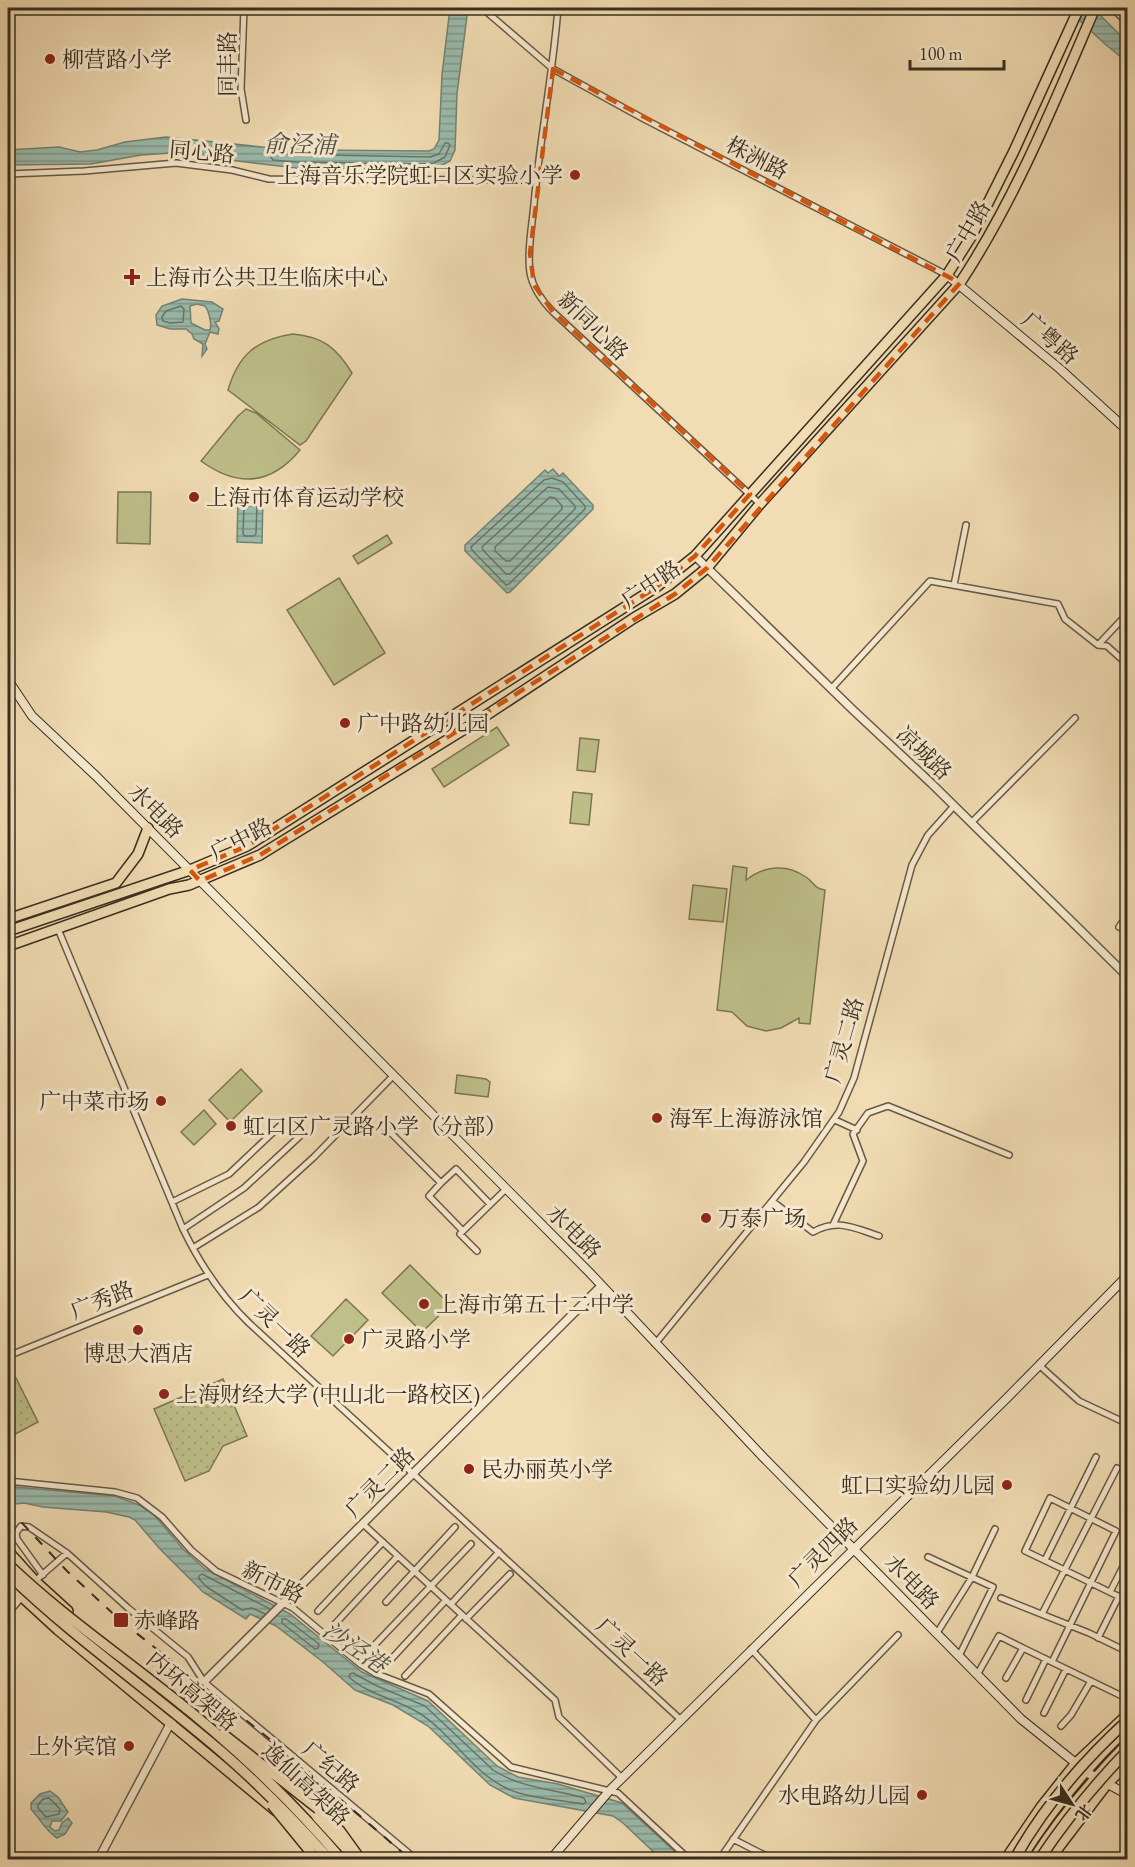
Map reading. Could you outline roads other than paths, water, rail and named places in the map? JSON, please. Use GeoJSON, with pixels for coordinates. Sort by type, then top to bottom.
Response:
{"type":"FeatureCollection","features":[{"type":"Feature","properties":{"kind":"main road","name":"广中路"},"geometry":{"type":"LineString","coordinates":[[10,944],[169,889],[189,885],[260,855],[675,594],[707,568],[760,504],[960,284],[986,243],[1015,186],[1095,8]]}},
{"type":"Feature","properties":{"kind":"main road","name":"广中路"},"geometry":{"type":"LineString","coordinates":[[8,932],[190,870],[247,846],[645,595],[695,556],[947,275],[971,237],[1014,151],[1077,12]]}},
{"type":"Feature","properties":{"kind":"main road","name":"广粤路"},"geometry":{"type":"LineString","coordinates":[[947,275],[1060,369],[1128,431]]}},
{"type":"Feature","properties":{"kind":"main road","name":"水电路"},"geometry":{"type":"LineString","coordinates":[[8,680],[32,716],[96,776],[507,1189],[764,1458],[1021,1719],[1086,1771],[1128,1795]]}},
{"type":"Feature","properties":{"kind":"main road"},"geometry":{"type":"LineString","coordinates":[[8,919],[116,883],[138,854],[148,828]]}},
{"type":"Feature","properties":{"kind":"main road"},"geometry":{"type":"LineString","coordinates":[[54,911],[160,875],[169,877]]}},
{"type":"Feature","properties":{"kind":"main road","name":"广灵四路"},"geometry":{"type":"LineString","coordinates":[[550,1860],[608,1792],[680,1719],[1040,1365],[1128,1275]]}},
{"type":"Feature","properties":{"kind":"main road"},"geometry":{"type":"LineString","coordinates":[[8,1551],[39,1578],[66,1609],[285,1786],[330,1832],[350,1860]]}},
{"type":"Feature","properties":{"kind":"main road","name":"内环高架路"},"geometry":{"type":"LineString","coordinates":[[8,1564],[42,1597],[204,1723],[273,1787],[322,1836],[342,1860]]}},
{"type":"Feature","properties":{"kind":"main road","name":"内环高架路"},"geometry":{"type":"LineString","coordinates":[[8,1574],[37,1603],[223,1753],[291,1817],[330,1860]]}},
{"type":"Feature","properties":{"kind":"main road"},"geometry":{"type":"LineString","coordinates":[[8,1584],[20,1597],[170,1724],[279,1813],[324,1860]]}},
{"type":"Feature","properties":{"kind":"main road","name":"逸仙高架路"},"geometry":{"type":"LineString","coordinates":[[111,1668],[264,1796],[317,1860]]}},
{"type":"Feature","properties":{"kind":"main road"},"geometry":{"type":"LineString","coordinates":[[168,1694],[186,1705],[317,1808],[340,1831],[361,1860]]}},
{"type":"Feature","properties":{"kind":"main road"},"geometry":{"type":"LineString","coordinates":[[1005,1860],[1041,1807],[1076,1763],[1128,1714]]}},
{"type":"Feature","properties":{"kind":"main road"},"geometry":{"type":"LineString","coordinates":[[1014,1860],[1050,1805],[1095,1752],[1128,1720]]}},
{"type":"Feature","properties":{"kind":"main road"},"geometry":{"type":"LineString","coordinates":[[1020,1860],[1058,1804],[1128,1728]]}},
{"type":"Feature","properties":{"kind":"main road","name":"逸仙高架路"},"geometry":{"type":"LineString","coordinates":[[228,1739],[320,1819],[355,1860]]}},
{"type":"Feature","properties":{"kind":"main road"},"geometry":{"type":"LineString","coordinates":[[1033,1860],[1058,1823],[1128,1743]]}},
{"type":"Feature","properties":{"kind":"main road"},"geometry":{"type":"LineString","coordinates":[[1039,1860],[1079,1805],[1128,1750]]}},
{"type":"Feature","properties":{"kind":"main road"},"geometry":{"type":"LineString","coordinates":[[1049,1860],[1107,1784],[1128,1763]]}},
{"type":"Feature","properties":{"kind":"street","name":"同丰路"},"geometry":{"type":"LineString","coordinates":[[244,8],[241,89],[246,120]]}},
{"type":"Feature","properties":{"kind":"street","name":"株洲路"},"geometry":{"type":"LineString","coordinates":[[482,8],[553,69],[644,119],[947,275]]}},
{"type":"Feature","properties":{"kind":"street","name":"新同心路"},"geometry":{"type":"LineString","coordinates":[[558,8],[553,69],[536,180],[529,261],[531,278],[542,299],[600,357],[760,504]]}},
{"type":"Feature","properties":{"kind":"street"},"geometry":{"type":"LineString","coordinates":[[1112,8],[1128,23]]}},
{"type":"Feature","properties":{"kind":"street","name":"同心路"},"geometry":{"type":"LineString","coordinates":[[8,174],[84,171],[176,163],[232,170],[269,179],[536,180]]}},
{"type":"Feature","properties":{"kind":"street"},"geometry":{"type":"LineString","coordinates":[[954,585],[966,525]]}},
{"type":"Feature","properties":{"kind":"street","name":"凉城路"},"geometry":{"type":"LineString","coordinates":[[695,556],[1128,977]]}},
{"type":"Feature","properties":{"kind":"street"},"geometry":{"type":"LineString","coordinates":[[831,689],[930,581],[1059,604],[1065,619],[1098,645],[1107,646],[1128,665]]}},
{"type":"Feature","properties":{"kind":"street"},"geometry":{"type":"LineString","coordinates":[[1098,645],[1128,612]]}},
{"type":"Feature","properties":{"kind":"street"},"geometry":{"type":"LineString","coordinates":[[971,823],[1075,718]]}},
{"type":"Feature","properties":{"kind":"street","name":"广灵二路"},"geometry":{"type":"LineString","coordinates":[[655,1344],[835,1120],[854,1078],[912,865],[927,835],[954,806]]}},
{"type":"Feature","properties":{"kind":"street"},"geometry":{"type":"LineString","coordinates":[[1119,927],[1128,914]]}},
{"type":"Feature","properties":{"kind":"street","name":"广灵一路"},"geometry":{"type":"LineString","coordinates":[[58,929],[183,1229],[208,1275],[242,1317],[680,1719]]}},
{"type":"Feature","properties":{"kind":"street"},"geometry":{"type":"LineString","coordinates":[[193,1248],[259,1207],[315,1157],[393,1075]]}},
{"type":"Feature","properties":{"kind":"street"},"geometry":{"type":"LineString","coordinates":[[833,1225],[863,1161],[854,1134],[868,1113],[888,1106],[1009,1155]]}},
{"type":"Feature","properties":{"kind":"street"},"geometry":{"type":"LineString","coordinates":[[354,1116],[366,1129],[385,1128],[441,1183]]}},
{"type":"Feature","properties":{"kind":"street"},"geometry":{"type":"LineString","coordinates":[[835,1120],[857,1130]]}},
{"type":"Feature","properties":{"kind":"street"},"geometry":{"type":"LineString","coordinates":[[172,1202],[229,1174],[284,1122]]}},
{"type":"Feature","properties":{"kind":"street"},"geometry":{"type":"LineString","coordinates":[[183,1229],[244,1188],[299,1137]]}},
{"type":"Feature","properties":{"kind":"street"},"geometry":{"type":"LineString","coordinates":[[463,1231],[429,1196],[441,1183],[456,1169],[490,1204]]}},
{"type":"Feature","properties":{"kind":"street"},"geometry":{"type":"LineString","coordinates":[[477,1251],[460,1234],[507,1189]]}},
{"type":"Feature","properties":{"kind":"street"},"geometry":{"type":"LineString","coordinates":[[772,1201],[813,1232],[823,1226],[841,1224],[879,1236]]}},
{"type":"Feature","properties":{"kind":"street","name":"广秀路"},"geometry":{"type":"LineString","coordinates":[[8,1356],[208,1275]]}},
{"type":"Feature","properties":{"kind":"street","name":"广灵二路"},"geometry":{"type":"LineString","coordinates":[[184,1704],[601,1286]]}},
{"type":"Feature","properties":{"kind":"street"},"geometry":{"type":"LineString","coordinates":[[1040,1365],[1079,1401],[1128,1424]]}},
{"type":"Feature","properties":{"kind":"street"},"geometry":{"type":"LineString","coordinates":[[1045,1560],[1096,1456]]}},
{"type":"Feature","properties":{"kind":"street"},"geometry":{"type":"LineString","coordinates":[[1042,1614],[1117,1468]]}},
{"type":"Feature","properties":{"kind":"street","name":"新市路"},"geometry":{"type":"LineString","coordinates":[[8,1481],[116,1492],[137,1498],[162,1517],[191,1550],[216,1571],[282,1606],[297,1611],[360,1664],[377,1674],[429,1694],[511,1767],[608,1792],[627,1800],[690,1860]]}},
{"type":"Feature","properties":{"kind":"street"},"geometry":{"type":"LineString","coordinates":[[1026,1700],[1070,1625],[1090,1583],[1116,1531],[1050,1498],[1025,1551],[1045,1560],[1090,1583],[1128,1601]]}},
{"type":"Feature","properties":{"kind":"street"},"geometry":{"type":"LineString","coordinates":[[363,1524],[555,1700],[559,1717],[622,1778]]}},
{"type":"Feature","properties":{"kind":"street","name":"广纪路"},"geometry":{"type":"LineString","coordinates":[[39,1578],[17,1539],[16,1533],[23,1526],[29,1527],[67,1553],[128,1608],[188,1657],[204,1682],[417,1860]]}},
{"type":"Feature","properties":{"kind":"street"},"geometry":{"type":"LineString","coordinates":[[386,1602],[454,1527]]}},
{"type":"Feature","properties":{"kind":"street"},"geometry":{"type":"LineString","coordinates":[[937,1633],[972,1577],[995,1529]]}},
{"type":"Feature","properties":{"kind":"street"},"geometry":{"type":"LineString","coordinates":[[318,1611],[383,1542]]}},
{"type":"Feature","properties":{"kind":"street"},"geometry":{"type":"LineString","coordinates":[[366,1654],[471,1544]]}},
{"type":"Feature","properties":{"kind":"street"},"geometry":{"type":"LineString","coordinates":[[382,1668],[499,1552]]}},
{"type":"Feature","properties":{"kind":"street"},"geometry":{"type":"LineString","coordinates":[[8,1612],[39,1578],[67,1553]]}},
{"type":"Feature","properties":{"kind":"street"},"geometry":{"type":"LineString","coordinates":[[334,1625],[398,1556]]}},
{"type":"Feature","properties":{"kind":"street"},"geometry":{"type":"LineString","coordinates":[[928,1557],[993,1587],[959,1656]]}},
{"type":"Feature","properties":{"kind":"street"},"geometry":{"type":"LineString","coordinates":[[1110,1592],[1128,1557]]}},
{"type":"Feature","properties":{"kind":"street"},"geometry":{"type":"LineString","coordinates":[[405,1676],[510,1574]]}},
{"type":"Feature","properties":{"kind":"street"},"geometry":{"type":"LineString","coordinates":[[1098,1638],[1119,1596]]}},
{"type":"Feature","properties":{"kind":"street"},"geometry":{"type":"LineString","coordinates":[[1001,1598],[1070,1625],[1128,1652]]}},
{"type":"Feature","properties":{"kind":"street"},"geometry":{"type":"LineString","coordinates":[[719,1860],[816,1720],[898,1635]]}},
{"type":"Feature","properties":{"kind":"street"},"geometry":{"type":"LineString","coordinates":[[977,1675],[999,1636],[1128,1699]]}},
{"type":"Feature","properties":{"kind":"street"},"geometry":{"type":"LineString","coordinates":[[1006,1678],[1023,1648]]}},
{"type":"Feature","properties":{"kind":"street"},"geometry":{"type":"LineString","coordinates":[[751,1649],[816,1720]]}},
{"type":"Feature","properties":{"kind":"street"},"geometry":{"type":"LineString","coordinates":[[1044,1713],[1066,1669]]}},
{"type":"Feature","properties":{"kind":"street"},"geometry":{"type":"LineString","coordinates":[[1061,1726],[1071,1715],[1091,1681]]}},
{"type":"Feature","properties":{"kind":"street"},"geometry":{"type":"LineString","coordinates":[[98,1860],[170,1724],[184,1704]]}},
{"type":"Feature","properties":{"kind":"street"},"geometry":{"type":"LineString","coordinates":[[733,1839],[774,1860]]}},
{"type":"Feature","properties":{"kind":"street"},"geometry":{"type":"LineString","coordinates":[[752,1860],[754,1850]]}},
{"type":"Feature","properties":{"kind":"water"},"geometry":{"type":"Polygon","coordinates":[[[450,8],[468,8],[457,94],[455,150],[450,161],[435,169],[296,168],[172,153],[141,155],[91,164],[8,165],[8,150],[59,147],[80,152],[125,142],[166,137],[312,150],[429,151],[434,149],[439,140],[442,75],[450,8]]]}},
{"type":"Feature","properties":{"kind":"water"},"geometry":{"type":"Polygon","coordinates":[[[1066,8],[1093,8],[1127,42],[1127,62],[1105,44],[1066,8]]]}},
{"type":"Feature","properties":{"kind":"water"},"geometry":{"type":"Polygon","coordinates":[[[182,299],[212,302],[223,309],[219,321],[215,322],[219,329],[218,334],[210,332],[205,344],[207,349],[202,356],[203,344],[194,339],[186,329],[170,329],[157,325],[156,315],[162,306],[182,299]],[[197,304],[190,306],[191,323],[210,330],[210,318],[205,306],[197,304]]]}},
{"type":"Feature","properties":{"kind":"water"},"geometry":{"type":"Polygon","coordinates":[[[553,469],[559,476],[563,473],[593,505],[593,509],[507,593],[465,551],[465,545],[545,470],[548,473],[553,469]]]}},
{"type":"Feature","properties":{"kind":"water"},"geometry":{"type":"Polygon","coordinates":[[[238,495],[263,495],[262,543],[237,542],[238,495]]]}},
{"type":"Feature","properties":{"kind":"water"},"geometry":{"type":"Polygon","coordinates":[[[8,1488],[115,1496],[139,1505],[154,1515],[184,1550],[205,1569],[290,1614],[362,1672],[428,1701],[497,1766],[518,1777],[558,1784],[622,1803],[683,1859],[661,1859],[613,1816],[514,1798],[490,1785],[428,1726],[393,1705],[355,1690],[276,1626],[250,1614],[246,1619],[203,1592],[135,1520],[106,1512],[43,1507],[24,1503],[8,1505],[8,1488]]]}},
{"type":"Feature","properties":{"kind":"water"},"geometry":{"type":"Polygon","coordinates":[[[50,1791],[58,1797],[68,1812],[61,1821],[52,1821],[50,1827],[55,1831],[59,1830],[68,1818],[72,1823],[65,1834],[57,1838],[31,1809],[31,1803],[40,1794],[50,1791]]]}},
{"type":"Feature","properties":{"kind":"railway"},"geometry":{"type":"LineString","coordinates":[[8,1508],[67,1571],[120,1620],[286,1752],[411,1860]]}},
{"type":"Feature","properties":{"kind":"place","name":"柳营路小学"},"geometry":{"type":"Point","coordinates":[50,59]}},
{"type":"Feature","properties":{"kind":"place","name":"上海音乐学院虹口区实验小学"},"geometry":{"type":"Point","coordinates":[575,175]}},
{"type":"Feature","properties":{"kind":"place","name":"上海市公共卫生临床中心"},"geometry":{"type":"Point","coordinates":[132,277]}},
{"type":"Feature","properties":{"kind":"place","name":"上海市体育运动学校"},"geometry":{"type":"Point","coordinates":[194,497]}},
{"type":"Feature","properties":{"kind":"place","name":"广中路幼儿园"},"geometry":{"type":"Point","coordinates":[345,723]}},
{"type":"Feature","properties":{"kind":"place","name":"广中菜市场"},"geometry":{"type":"Point","coordinates":[161,1101]}},
{"type":"Feature","properties":{"kind":"place","name":"海军上海游泳馆"},"geometry":{"type":"Point","coordinates":[657,1118]}},
{"type":"Feature","properties":{"kind":"place","name":"虹口区广灵路小学（分部）"},"geometry":{"type":"Point","coordinates":[231,1126]}},
{"type":"Feature","properties":{"kind":"place","name":"万泰广场"},"geometry":{"type":"Point","coordinates":[706,1218]}},
{"type":"Feature","properties":{"kind":"place","name":"上海市第五十二中学"},"geometry":{"type":"Point","coordinates":[424,1304]}},
{"type":"Feature","properties":{"kind":"place","name":"博思大酒店"},"geometry":{"type":"Point","coordinates":[138,1330]}},
{"type":"Feature","properties":{"kind":"place","name":"广灵路小学"},"geometry":{"type":"Point","coordinates":[349,1339]}},
{"type":"Feature","properties":{"kind":"place","name":"上海财经大学 (中山北一路校区)"},"geometry":{"type":"Point","coordinates":[164,1394]}},
{"type":"Feature","properties":{"kind":"place","name":"民办丽英小学"},"geometry":{"type":"Point","coordinates":[469,1469]}},
{"type":"Feature","properties":{"kind":"place","name":"虹口实验幼儿园"},"geometry":{"type":"Point","coordinates":[1007,1485]}},
{"type":"Feature","properties":{"kind":"place","name":"赤峰路"},"geometry":{"type":"Point","coordinates":[121,1620]}},
{"type":"Feature","properties":{"kind":"place","name":"上外宾馆"},"geometry":{"type":"Point","coordinates":[129,1746]}},
{"type":"Feature","properties":{"kind":"place","name":"水电路幼儿园"},"geometry":{"type":"Point","coordinates":[922,1795]}},
{"type":"Feature","properties":{"kind":"water label","name":"俞泾浦"},"geometry":{"type":"Point","coordinates":[300,144]}},
{"type":"Feature","properties":{"kind":"water label","name":"沙泾港"},"geometry":{"type":"Point","coordinates":[355,1647]}}]}
